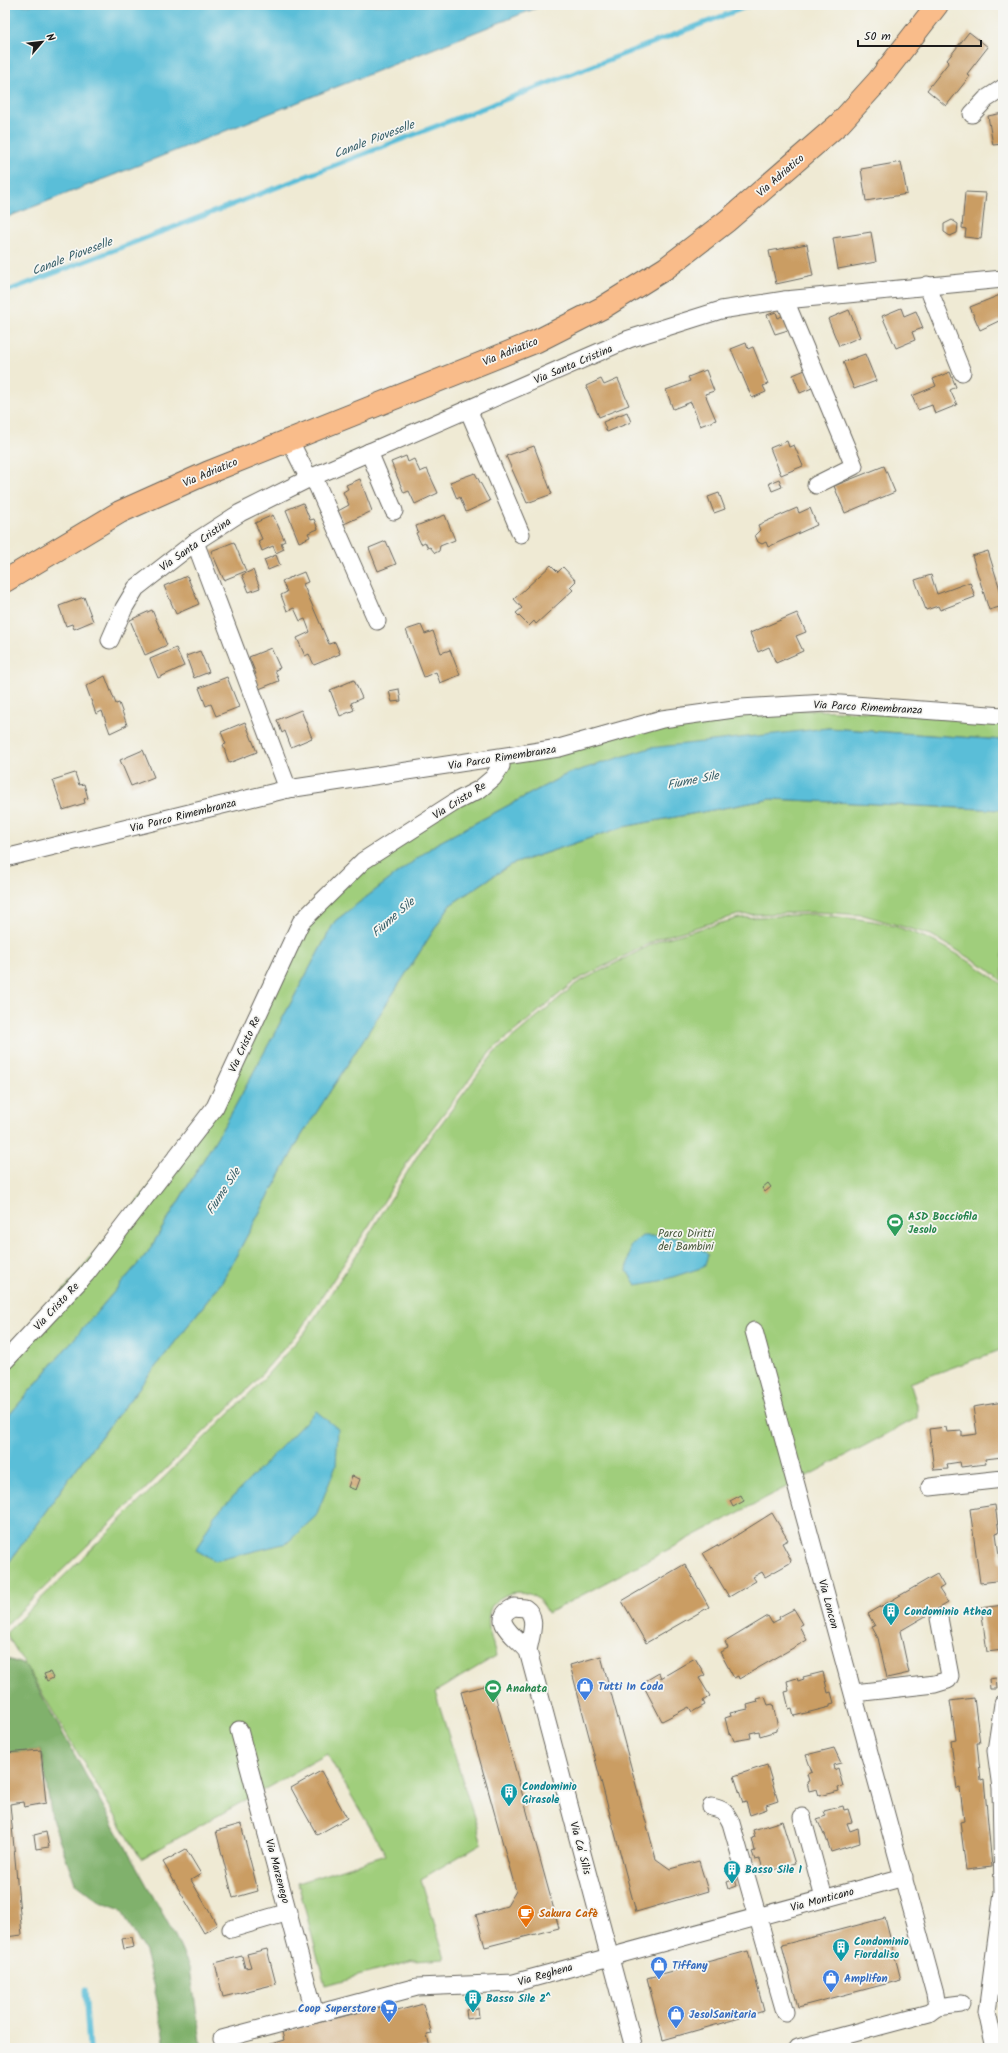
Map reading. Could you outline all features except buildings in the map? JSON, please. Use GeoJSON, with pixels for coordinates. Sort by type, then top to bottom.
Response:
{"type":"FeatureCollection","features":[{"type":"Feature","properties":{"kind":"main road","name":"Via Adriatico"},"geometry":{"type":"LineString","coordinates":[[5,581],[120,512],[207,473],[537,341],[602,308],[666,268],[727,222],[840,123],[878,81],[937,5]]}},
{"type":"Feature","properties":{"kind":"street"},"geometry":{"type":"LineString","coordinates":[[972,114],[986,99],[1003,88]]}},
{"type":"Feature","properties":{"kind":"street","name":"Via Santa Cristina"},"geometry":{"type":"LineString","coordinates":[[110,640],[124,608],[136,588],[195,542],[240,513],[310,478],[629,340],[721,310],[785,300],[927,285],[1003,279]]}},
{"type":"Feature","properties":{"kind":"street"},"geometry":{"type":"LineString","coordinates":[[927,285],[962,372]]}},
{"type":"Feature","properties":{"kind":"street"},"geometry":{"type":"LineString","coordinates":[[785,300],[854,466],[816,485]]}},
{"type":"Feature","properties":{"kind":"street"},"geometry":{"type":"LineString","coordinates":[[468,409],[522,534]]}},
{"type":"Feature","properties":{"kind":"street"},"geometry":{"type":"LineString","coordinates":[[290,441],[310,478],[317,485],[377,621]]}},
{"type":"Feature","properties":{"kind":"street"},"geometry":{"type":"LineString","coordinates":[[369,452],[394,511]]}},
{"type":"Feature","properties":{"kind":"street"},"geometry":{"type":"LineString","coordinates":[[195,542],[288,789]]}},
{"type":"Feature","properties":{"kind":"street","name":"Via Parco Rimembranza"},"geometry":{"type":"LineString","coordinates":[[5,858],[288,789],[559,748],[662,719],[741,708],[826,703],[1003,716]]}},
{"type":"Feature","properties":{"kind":"street","name":"Via Cristo Re"},"geometry":{"type":"LineString","coordinates":[[5,1362],[86,1274],[215,1107],[301,922],[363,861],[455,802],[480,789],[493,778],[501,766],[500,758]]}},
{"type":"Feature","properties":{"kind":"street","name":"Via Loncon"},"geometry":{"type":"LineString","coordinates":[[754,1331],[904,1877]]}},
{"type":"Feature","properties":{"kind":"street"},"geometry":{"type":"LineString","coordinates":[[930,1487],[1003,1479]]}},
{"type":"Feature","properties":{"kind":"street"},"geometry":{"type":"LineString","coordinates":[[854,1693],[935,1684],[948,1680],[950,1676],[939,1618]]}},
{"type":"Feature","properties":{"kind":"street","name":"Via Ca' Silis"},"geometry":{"type":"LineString","coordinates":[[528,1650],[611,1956],[633,2047]]}},
{"type":"Feature","properties":{"kind":"street"},"geometry":{"type":"LineString","coordinates":[[995,2048],[987,2012],[1003,1892],[1001,1788],[996,1751],[1003,1704]]}},
{"type":"Feature","properties":{"kind":"street","name":"Via Marzenego"},"geometry":{"type":"LineString","coordinates":[[239,1730],[316,2014]]}},
{"type":"Feature","properties":{"kind":"street"},"geometry":{"type":"LineString","coordinates":[[711,1806],[720,1808],[727,1813],[785,2012]]}},
{"type":"Feature","properties":{"kind":"street"},"geometry":{"type":"LineString","coordinates":[[802,1817],[824,1898]]}},
{"type":"Feature","properties":{"kind":"street"},"geometry":{"type":"LineString","coordinates":[[904,1877],[935,1994],[937,2007]]}},
{"type":"Feature","properties":{"kind":"street","name":"Via Monticano"},"geometry":{"type":"LineString","coordinates":[[611,1956],[904,1877]]}},
{"type":"Feature","properties":{"kind":"street"},"geometry":{"type":"LineString","coordinates":[[231,1928],[289,1912]]}},
{"type":"Feature","properties":{"kind":"street","name":"Via Reghena"},"geometry":{"type":"LineString","coordinates":[[222,2039],[417,1988],[514,1983],[611,1956]]}},
{"type":"Feature","properties":{"kind":"street"},"geometry":{"type":"LineString","coordinates":[[798,2048],[929,2013],[937,2007],[961,2004]]}},
{"type":"Feature","properties":{"kind":"green space"},"geometry":{"type":"Polygon","coordinates":[[[741,708],[1003,716],[1003,740],[828,728],[567,774],[436,844],[335,921],[231,1114],[148,1252],[5,1420],[5,1361],[215,1107],[301,922],[363,861],[480,789],[500,758],[741,708]]]}},
{"type":"Feature","properties":{"kind":"green space"},"geometry":{"type":"Polygon","coordinates":[[[771,799],[1003,810],[1003,982],[987,968],[931,935],[863,915],[815,912],[738,915],[660,938],[575,981],[491,1051],[412,1155],[370,1224],[300,1330],[253,1384],[5,1626],[5,1568],[81,1462],[222,1282],[300,1138],[450,905],[510,865],[623,827],[771,799]]]}},
{"type":"Feature","properties":{"kind":"green space","name":"Parco Diritti dei Bambini"},"geometry":{"type":"Polygon","coordinates":[[[815,914],[873,921],[908,931],[958,954],[1003,985],[1003,1349],[910,1383],[917,1405],[917,1418],[548,1613],[540,1601],[523,1592],[509,1594],[495,1602],[490,1610],[488,1621],[496,1656],[435,1692],[482,1843],[421,1879],[445,1959],[413,1961],[325,1985],[298,1883],[386,1855],[327,1754],[141,1859],[6,1633],[258,1385],[305,1332],[357,1254],[419,1153],[494,1053],[577,983],[660,940],[739,918],[815,914]]]}},
{"type":"Feature","properties":{"kind":"green space"},"geometry":{"type":"Polygon","coordinates":[[[5,1658],[25,1665],[175,1936],[190,1969],[202,2048],[165,2048],[159,2008],[145,1952],[121,1910],[100,1902],[75,1883],[52,1819],[41,1750],[5,1753],[5,1658]]]}},
{"type":"Feature","properties":{"kind":"water"},"geometry":{"type":"Polygon","coordinates":[[[5,5],[544,5],[5,218],[5,5]]]}},
{"type":"Feature","properties":{"kind":"water","name":"Fiume Sile"},"geometry":{"type":"Polygon","coordinates":[[[828,728],[1003,740],[1003,810],[771,799],[623,827],[510,865],[450,905],[300,1138],[222,1282],[81,1462],[5,1568],[5,1420],[148,1252],[231,1114],[335,921],[436,844],[567,774],[650,748],[828,728]]]}},
{"type":"Feature","properties":{"kind":"water"},"geometry":{"type":"Polygon","coordinates":[[[642,1236],[678,1238],[694,1244],[708,1255],[704,1267],[660,1281],[636,1285],[627,1271],[630,1246],[642,1236]]]}},
{"type":"Feature","properties":{"kind":"water"},"geometry":{"type":"Polygon","coordinates":[[[316,1411],[338,1429],[336,1466],[316,1516],[287,1543],[215,1561],[196,1550],[214,1516],[316,1411]]]}},
{"type":"Feature","properties":{"kind":"waterway","name":"Canale Pioveselle"},"geometry":{"type":"LineString","coordinates":[[5,292],[751,5]]}},
{"type":"Feature","properties":{"kind":"waterway"},"geometry":{"type":"LineString","coordinates":[[85,1990],[89,2048]]}},
{"type":"Feature","properties":{"kind":"place","name":"ASD Bocciofila Jesolo"},"geometry":{"type":"Point","coordinates":[895,1237]}},
{"type":"Feature","properties":{"kind":"place","name":"Condominio Athea"},"geometry":{"type":"Point","coordinates":[891,1626]}},
{"type":"Feature","properties":{"kind":"place","name":"Tutti In Coda"},"geometry":{"type":"Point","coordinates":[585,1701]}},
{"type":"Feature","properties":{"kind":"place","name":"Anahata"},"geometry":{"type":"Point","coordinates":[493,1703]}},
{"type":"Feature","properties":{"kind":"place","name":"Condominio Girasole"},"geometry":{"type":"Point","coordinates":[509,1807]}},
{"type":"Feature","properties":{"kind":"place","name":"Basso Sile 1"},"geometry":{"type":"Point","coordinates":[732,1884]}},
{"type":"Feature","properties":{"kind":"place","name":"Sakura Cafè"},"geometry":{"type":"Point","coordinates":[526,1928]}},
{"type":"Feature","properties":{"kind":"place","name":"Condominio Fiordaliso"},"geometry":{"type":"Point","coordinates":[841,1962]}},
{"type":"Feature","properties":{"kind":"place","name":"Tiffany"},"geometry":{"type":"Point","coordinates":[659,1980]}},
{"type":"Feature","properties":{"kind":"place","name":"Amplifon"},"geometry":{"type":"Point","coordinates":[831,1993]}},
{"type":"Feature","properties":{"kind":"place","name":"Basso Sile 2^"},"geometry":{"type":"Point","coordinates":[473,2013]}},
{"type":"Feature","properties":{"kind":"place","name":"Coop Superstore"},"geometry":{"type":"Point","coordinates":[389,2023]}},
{"type":"Feature","properties":{"kind":"place","name":"JesolSanitaria"},"geometry":{"type":"Point","coordinates":[676,2029]}}]}
